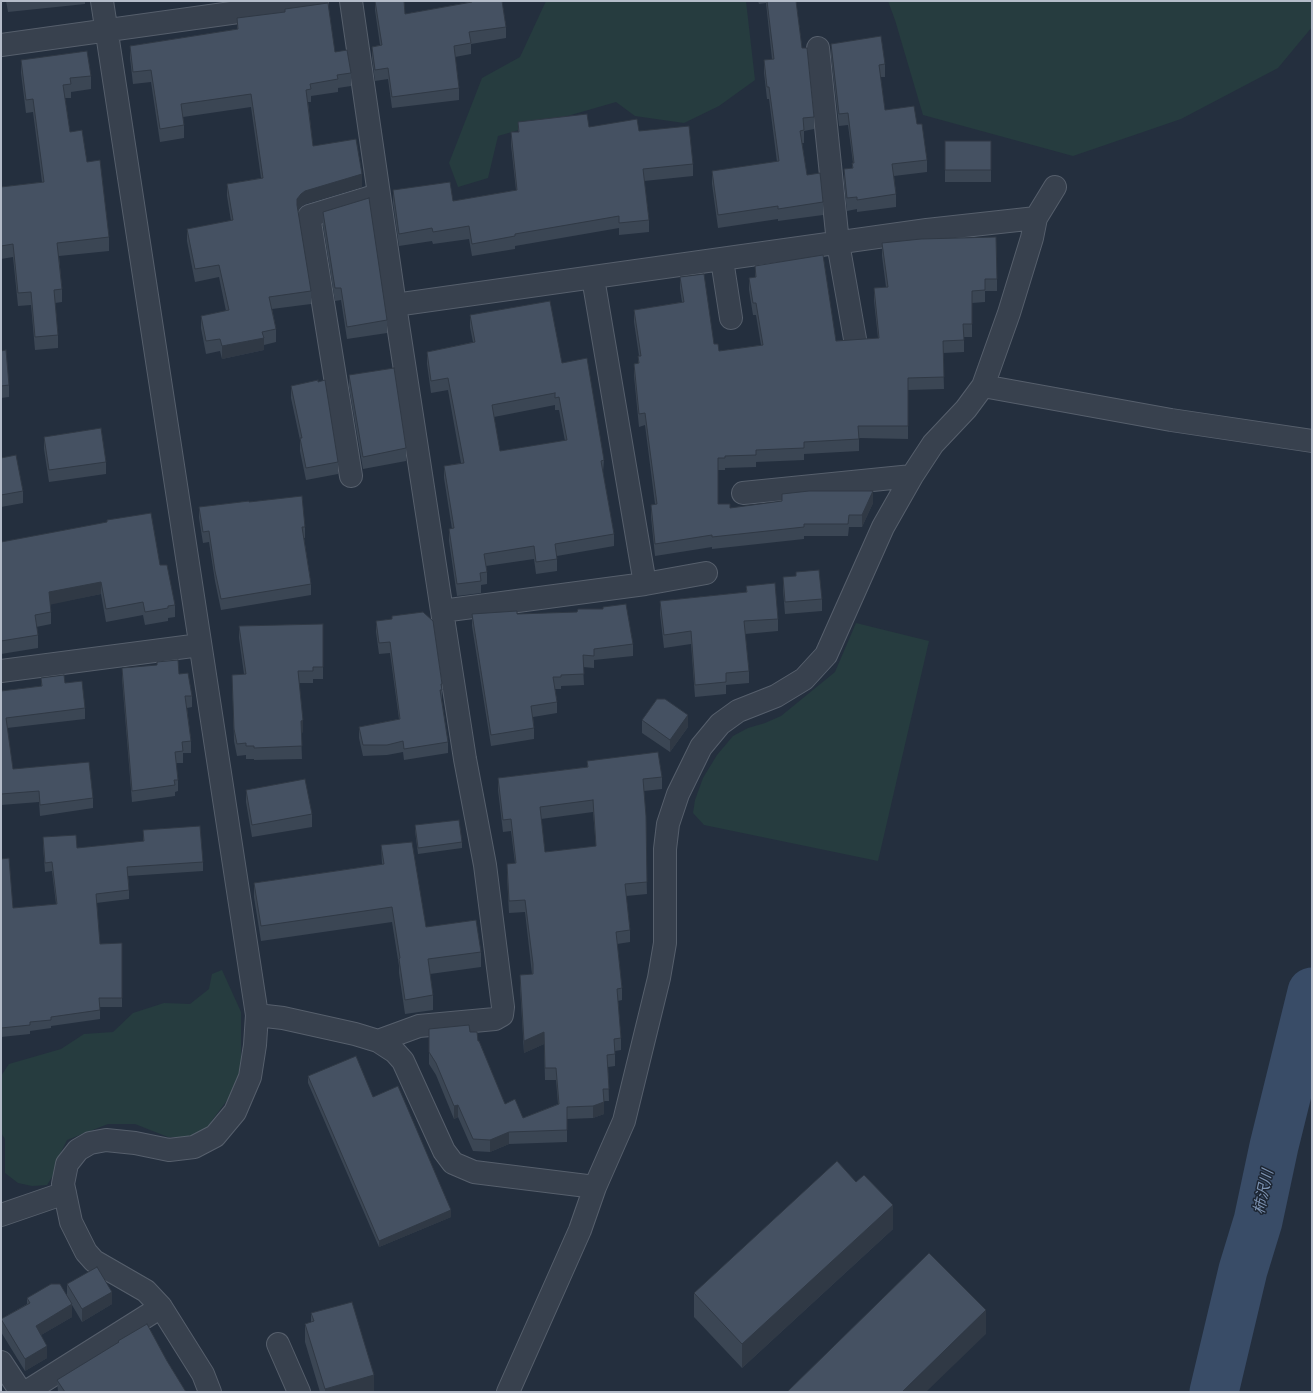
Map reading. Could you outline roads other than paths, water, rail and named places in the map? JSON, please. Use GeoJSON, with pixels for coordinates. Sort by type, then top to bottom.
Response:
{"type":"FeatureCollection","features":[{"type":"Feature","properties":{"kind":"street"},"geometry":{"type":"LineString","coordinates":[[102,1],[257,1015],[255,1045],[250,1077],[235,1112],[215,1136],[194,1147],[168,1150],[135,1143],[106,1140],[90,1143],[78,1150],[67,1164],[63,1184],[71,1222],[86,1252],[94,1261],[146,1291],[161,1307],[203,1374],[210,1392]]}},
{"type":"Feature","properties":{"kind":"street"},"geometry":{"type":"LineString","coordinates":[[1,45],[317,1]]}},
{"type":"Feature","properties":{"kind":"street"},"geometry":{"type":"LineString","coordinates":[[351,1],[378,195],[465,760],[485,865],[503,1007],[502,1015],[495,1019],[418,1026],[378,1041]]}},
{"type":"Feature","properties":{"kind":"street"},"geometry":{"type":"LineString","coordinates":[[818,48],[838,243],[855,339]]}},
{"type":"Feature","properties":{"kind":"street"},"geometry":{"type":"LineString","coordinates":[[508,1392],[580,1230],[595,1187],[624,1121],[659,978],[666,943],[665,849],[668,824],[678,794],[701,747],[720,724],[738,711],[776,696],[804,679],[826,655],[880,534],[912,476],[933,444],[966,409],[983,386],[1009,313],[1032,238],[1036,218],[1055,187]]}},
{"type":"Feature","properties":{"kind":"street"},"geometry":{"type":"LineString","coordinates":[[351,476],[309,216],[378,195]]}},
{"type":"Feature","properties":{"kind":"street"},"geometry":{"type":"LineString","coordinates":[[395,305],[927,230],[1036,218]]}},
{"type":"Feature","properties":{"kind":"street"},"geometry":{"type":"LineString","coordinates":[[722,260],[731,318]]}},
{"type":"Feature","properties":{"kind":"street"},"geometry":{"type":"LineString","coordinates":[[593,278],[645,584]]}},
{"type":"Feature","properties":{"kind":"street"},"geometry":{"type":"LineString","coordinates":[[983,386],[1171,420],[1311,441]]}},
{"type":"Feature","properties":{"kind":"street"},"geometry":{"type":"LineString","coordinates":[[743,493],[912,476]]}},
{"type":"Feature","properties":{"kind":"street"},"geometry":{"type":"LineString","coordinates":[[442,611],[645,584],[706,573]]}},
{"type":"Feature","properties":{"kind":"street"},"geometry":{"type":"LineString","coordinates":[[1,671],[200,645]]}},
{"type":"Feature","properties":{"kind":"street"},"geometry":{"type":"LineString","coordinates":[[257,1015],[283,1018],[355,1034],[378,1041],[395,1052],[403,1061],[444,1151],[453,1163],[474,1172],[595,1187]]}},
{"type":"Feature","properties":{"kind":"street"},"geometry":{"type":"LineString","coordinates":[[1,1215],[65,1193]]}},
{"type":"Feature","properties":{"kind":"street"},"geometry":{"type":"LineString","coordinates":[[26,1392],[161,1307]]}},
{"type":"Feature","properties":{"kind":"street"},"geometry":{"type":"LineString","coordinates":[[278,1344],[299,1392]]}},
{"type":"Feature","properties":{"kind":"street"},"geometry":{"type":"LineString","coordinates":[[1,1362],[21,1392]]}},
{"type":"Feature","properties":{"kind":"waterway","name":"柿沢川"},"geometry":{"type":"LineString","coordinates":[[1214,1392],[1243,1270],[1258,1221],[1274,1146],[1312,992]]}}]}
